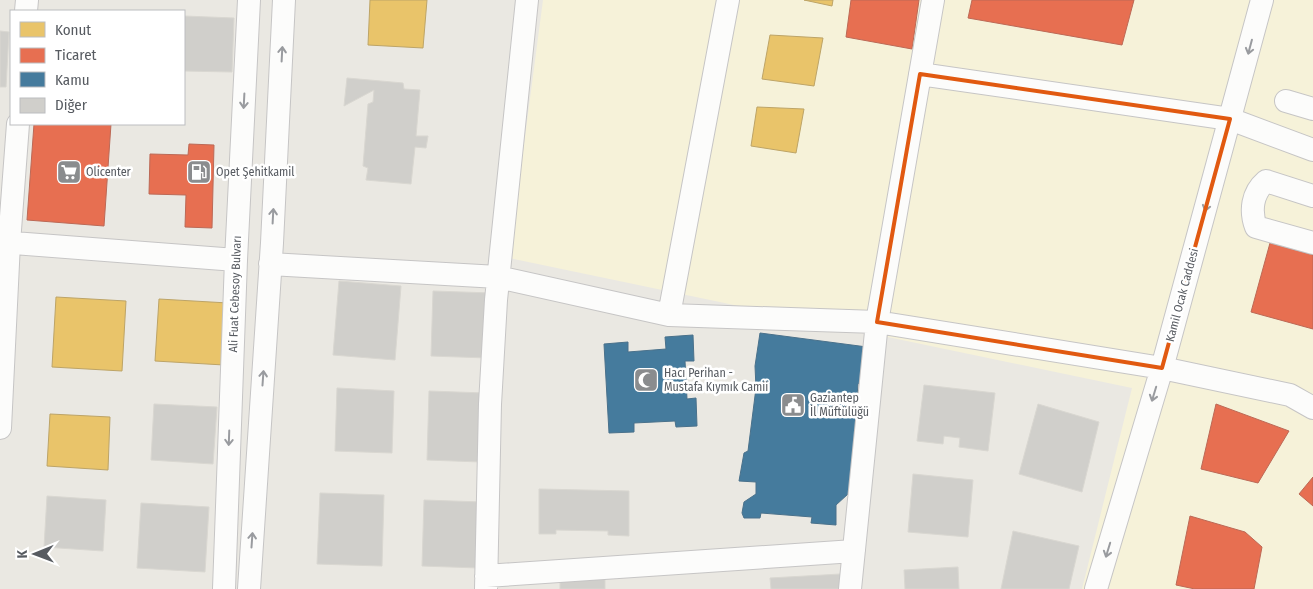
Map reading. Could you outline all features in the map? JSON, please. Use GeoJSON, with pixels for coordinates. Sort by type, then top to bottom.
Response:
{"type":"FeatureCollection","features":[{"type":"Feature","properties":{"kind":"street","name":"Ali Fuat Cebesoy Bulvarı"},"geometry":{"type":"LineString","coordinates":[[224,589],[236,260],[250,0]]}},
{"type":"Feature","properties":{"kind":"street"},"geometry":{"type":"LineString","coordinates":[[249,589],[270,264],[284,0]]}},
{"type":"Feature","properties":{"kind":"street"},"geometry":{"type":"LineString","coordinates":[[527,0],[498,277],[490,404],[486,582],[854,552]]}},
{"type":"Feature","properties":{"kind":"street"},"geometry":{"type":"LineString","coordinates":[[669,315],[728,0]]}},
{"type":"Feature","properties":{"kind":"street"},"geometry":{"type":"LineString","coordinates":[[850,589],[877,322],[933,0]]}},
{"type":"Feature","properties":{"kind":"street","name":"Kamil Ocak Caddesi"},"geometry":{"type":"LineString","coordinates":[[1096,589],[1162,368],[1262,0]]}},
{"type":"Feature","properties":{"kind":"street"},"geometry":{"type":"LineString","coordinates":[[920,74],[1230,119],[1313,150]]}},
{"type":"Feature","properties":{"kind":"street"},"geometry":{"type":"LineString","coordinates":[[1286,101],[1313,109]]}},
{"type":"Feature","properties":{"kind":"street"},"geometry":{"type":"LineString","coordinates":[[0,428],[4,242],[18,125]]}},
{"type":"Feature","properties":{"kind":"street"},"geometry":{"type":"LineString","coordinates":[[1313,196],[1266,181],[1258,188],[1251,213],[1256,227],[1313,243]]}},
{"type":"Feature","properties":{"kind":"street"},"geometry":{"type":"LineString","coordinates":[[4,242],[236,260]]}},
{"type":"Feature","properties":{"kind":"street"},"geometry":{"type":"LineString","coordinates":[[270,264],[498,277],[669,315],[877,322],[1162,368],[1290,395],[1313,408]]}},
{"type":"Feature","properties":{"kind":"highlighted area"},"geometry":{"type":"Polygon","coordinates":[[[920,74],[1230,119],[1162,368],[877,322],[920,74]]]}},
{"type":"Feature","properties":{"kind":"shaded area"},"geometry":{"type":"Polygon","coordinates":[[[543,0],[1313,0],[1313,589],[1082,589],[1132,388],[509,258],[543,0]]]}},
{"type":"Feature","properties":{"kind":"building: Konut"},"geometry":{"type":"Polygon","coordinates":[[[370,0],[427,0],[423,48],[368,45],[370,0]]]}},
{"type":"Feature","properties":{"kind":"building: Konut"},"geometry":{"type":"Polygon","coordinates":[[[804,0],[833,0],[832,6],[804,0]]]}},
{"type":"Feature","properties":{"kind":"building: Konut"},"geometry":{"type":"Polygon","coordinates":[[[770,35],[823,38],[814,86],[762,79],[770,35]]]}},
{"type":"Feature","properties":{"kind":"building: Konut"},"geometry":{"type":"Polygon","coordinates":[[[757,107],[804,109],[796,153],[751,146],[757,107]]]}},
{"type":"Feature","properties":{"kind":"building: Konut"},"geometry":{"type":"Polygon","coordinates":[[[56,297],[126,301],[122,371],[52,367],[56,297]]]}},
{"type":"Feature","properties":{"kind":"building: Konut"},"geometry":{"type":"Polygon","coordinates":[[[159,299],[228,303],[224,365],[155,361],[159,299]]]}},
{"type":"Feature","properties":{"kind":"building: Konut"},"geometry":{"type":"Polygon","coordinates":[[[50,414],[110,417],[108,470],[47,466],[50,414]]]}},
{"type":"Feature","properties":{"kind":"building: Ticaret"},"geometry":{"type":"Polygon","coordinates":[[[851,0],[919,0],[912,49],[846,37],[851,0]]]}},
{"type":"Feature","properties":{"kind":"building: Ticaret"},"geometry":{"type":"Polygon","coordinates":[[[972,0],[1134,0],[1122,45],[968,18],[972,0]]]}},
{"type":"Feature","properties":{"kind":"building: Ticaret","name":"Olicenter"},"geometry":{"type":"Polygon","coordinates":[[[34,125],[111,125],[104,226],[27,220],[34,125]]]}},
{"type":"Feature","properties":{"kind":"building: Ticaret"},"geometry":{"type":"Polygon","coordinates":[[[189,144],[214,145],[212,228],[185,227],[186,195],[149,194],[150,154],[188,155],[189,144]]]}},
{"type":"Feature","properties":{"kind":"building: Ticaret"},"geometry":{"type":"Polygon","coordinates":[[[1270,243],[1313,255],[1313,329],[1251,312],[1270,243]]]}},
{"type":"Feature","properties":{"kind":"building: Ticaret"},"geometry":{"type":"Polygon","coordinates":[[[1216,404],[1289,431],[1258,483],[1201,469],[1216,404]]]}},
{"type":"Feature","properties":{"kind":"building: Ticaret"},"geometry":{"type":"Polygon","coordinates":[[[1313,477],[1313,506],[1299,494],[1313,477]]]}},
{"type":"Feature","properties":{"kind":"building: Ticaret"},"geometry":{"type":"Polygon","coordinates":[[[1190,516],[1245,532],[1262,547],[1254,589],[1195,589],[1176,585],[1190,516]]]}},
{"type":"Feature","properties":{"kind":"building: Kamu"},"geometry":{"type":"Polygon","coordinates":[[[760,333],[867,347],[866,375],[858,384],[852,480],[848,494],[836,505],[836,525],[811,523],[812,517],[761,513],[760,518],[744,518],[742,513],[744,502],[756,494],[756,482],[739,481],[744,453],[748,451],[756,388],[755,366],[760,333]]]}},
{"type":"Feature","properties":{"kind":"building: Kamu","name":"Hacı Perihan - Mustafa Kıymık Camii"},"geometry":{"type":"Polygon","coordinates":[[[693,335],[694,361],[685,361],[687,399],[696,398],[697,426],[676,427],[675,421],[634,423],[634,432],[609,433],[604,344],[628,342],[628,352],[666,349],[665,337],[693,335]]]}},
{"type":"Feature","properties":{"kind":"building: Diğer"},"geometry":{"type":"Polygon","coordinates":[[[185,16],[234,18],[232,72],[185,71],[185,16]]]}},
{"type":"Feature","properties":{"kind":"building: Diğer"},"geometry":{"type":"Polygon","coordinates":[[[0,31],[9,32],[6,87],[0,87],[0,31]]]}},
{"type":"Feature","properties":{"kind":"building: Diğer"},"geometry":{"type":"Polygon","coordinates":[[[347,78],[403,83],[404,89],[420,90],[416,136],[428,136],[426,148],[415,147],[411,184],[366,180],[368,168],[363,166],[368,104],[373,102],[374,90],[344,106],[347,78]]]}},
{"type":"Feature","properties":{"kind":"building: Diğer"},"geometry":{"type":"Polygon","coordinates":[[[339,281],[401,286],[395,360],[333,355],[339,281]]]}},
{"type":"Feature","properties":{"kind":"building: Diğer"},"geometry":{"type":"Polygon","coordinates":[[[433,291],[491,293],[488,358],[431,356],[433,291]]]}},
{"type":"Feature","properties":{"kind":"building: Diğer"},"geometry":{"type":"Polygon","coordinates":[[[924,385],[995,393],[988,451],[959,447],[960,438],[944,436],[943,444],[917,441],[924,385]]]}},
{"type":"Feature","properties":{"kind":"building: Diğer"},"geometry":{"type":"Polygon","coordinates":[[[337,388],[394,391],[392,453],[335,451],[337,388]]]}},
{"type":"Feature","properties":{"kind":"building: Diğer"},"geometry":{"type":"Polygon","coordinates":[[[429,391],[484,393],[481,462],[427,460],[429,391]]]}},
{"type":"Feature","properties":{"kind":"building: Diğer"},"geometry":{"type":"Polygon","coordinates":[[[154,404],[217,407],[213,464],[151,460],[154,404]]]}},
{"type":"Feature","properties":{"kind":"building: Diğer"},"geometry":{"type":"Polygon","coordinates":[[[1038,404],[1099,422],[1082,492],[1019,474],[1038,404]]]}},
{"type":"Feature","properties":{"kind":"building: Diğer"},"geometry":{"type":"Polygon","coordinates":[[[913,474],[973,480],[968,537],[908,532],[913,474]]]}},
{"type":"Feature","properties":{"kind":"building: Diğer"},"geometry":{"type":"Polygon","coordinates":[[[539,489],[629,491],[629,536],[608,535],[608,531],[556,530],[556,534],[539,534],[539,489]]]}},
{"type":"Feature","properties":{"kind":"building: Diğer"},"geometry":{"type":"Polygon","coordinates":[[[320,493],[384,495],[382,566],[317,564],[320,493]]]}},
{"type":"Feature","properties":{"kind":"building: Diğer"},"geometry":{"type":"Polygon","coordinates":[[[47,496],[106,500],[103,551],[44,547],[47,496]]]}},
{"type":"Feature","properties":{"kind":"building: Diğer"},"geometry":{"type":"Polygon","coordinates":[[[424,500],[481,502],[479,568],[422,566],[424,500]]]}},
{"type":"Feature","properties":{"kind":"building: Diğer"},"geometry":{"type":"Polygon","coordinates":[[[141,503],[209,507],[205,572],[137,568],[141,503]]]}},
{"type":"Feature","properties":{"kind":"building: Diğer"},"geometry":{"type":"Polygon","coordinates":[[[1013,531],[1079,546],[1069,589],[1001,589],[1013,531]]]}},
{"type":"Feature","properties":{"kind":"building: Diğer"},"geometry":{"type":"Polygon","coordinates":[[[958,567],[959,589],[905,589],[904,570],[958,567]]]}},
{"type":"Feature","properties":{"kind":"building: Diğer"},"geometry":{"type":"Polygon","coordinates":[[[605,572],[605,589],[560,589],[560,574],[605,572]]]}},
{"type":"Feature","properties":{"kind":"building: Diğer"},"geometry":{"type":"Polygon","coordinates":[[[841,574],[842,589],[771,589],[770,578],[841,574]]]}},
{"type":"Feature","properties":{"kind":"place","name":"Olicenter"},"geometry":{"type":"Point","coordinates":[69,172]}},
{"type":"Feature","properties":{"kind":"place","name":"Opet Şehitkamil"},"geometry":{"type":"Point","coordinates":[199,172]}},
{"type":"Feature","properties":{"kind":"place","name":"Hacı Perihan - Mustafa Kıymık Camii"},"geometry":{"type":"Point","coordinates":[646,380]}},
{"type":"Feature","properties":{"kind":"place","name":"Gaziantep İl Müftülüğü"},"geometry":{"type":"Point","coordinates":[793,405]}}]}
